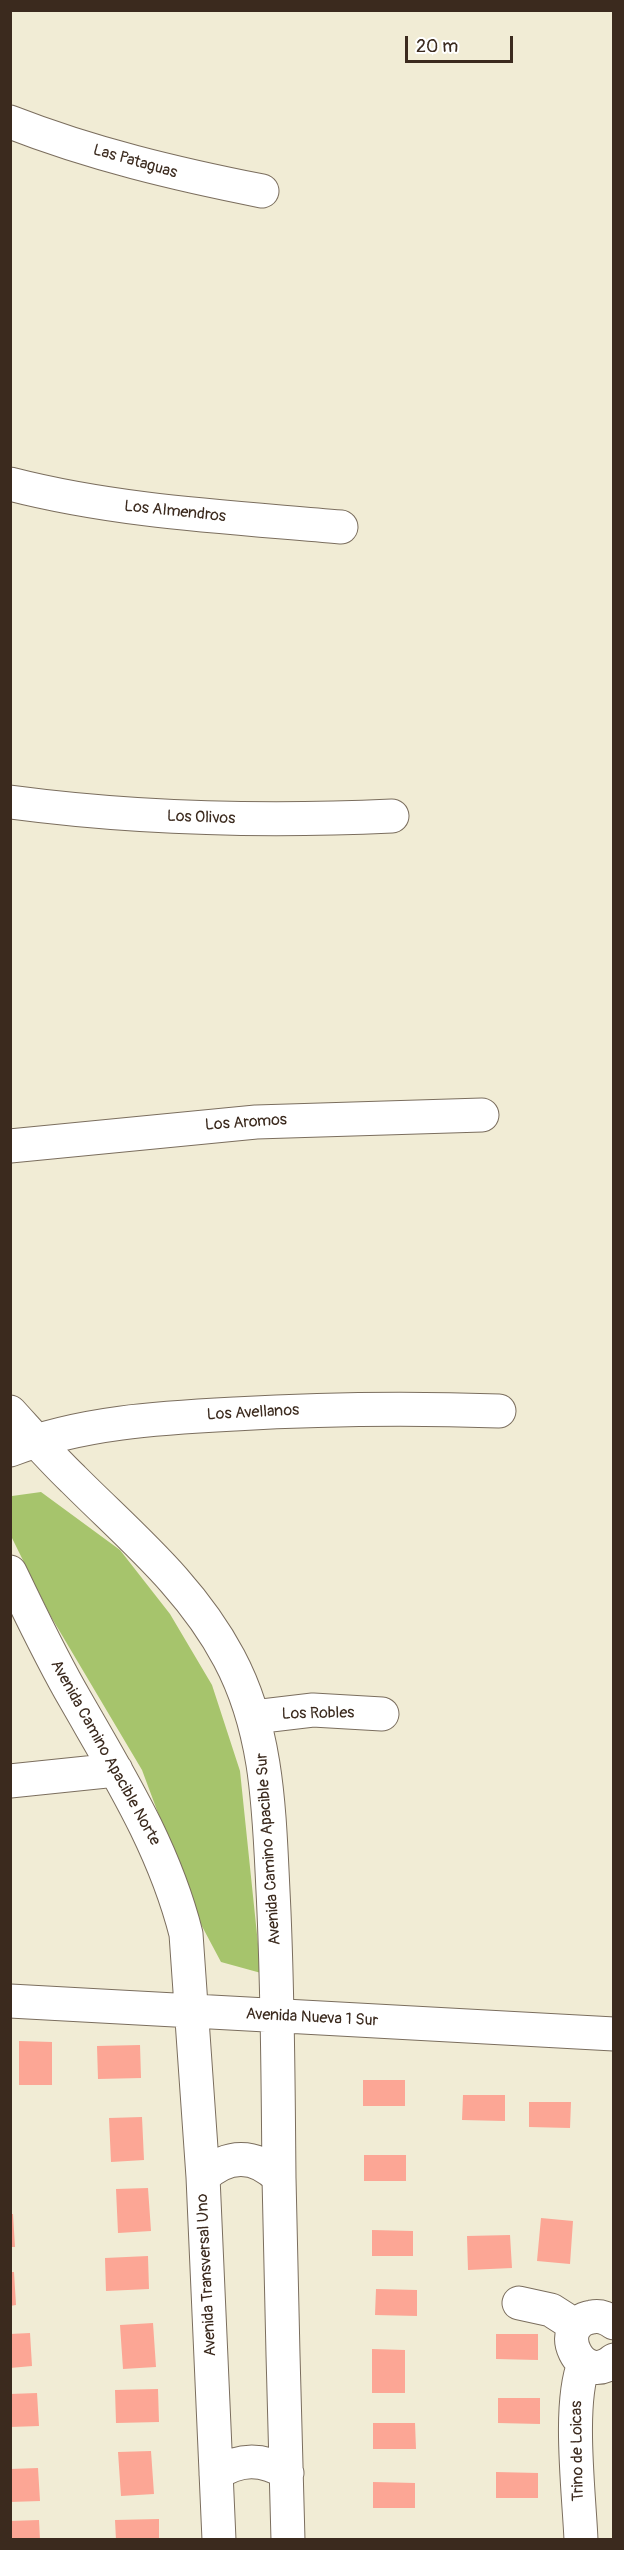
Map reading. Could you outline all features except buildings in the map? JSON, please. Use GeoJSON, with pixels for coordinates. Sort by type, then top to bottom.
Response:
{"type":"FeatureCollection","features":[{"type":"Feature","properties":{"kind":"street","name":"Las Pataguas"},"geometry":{"type":"LineString","coordinates":[[10,122],[114,158],[187,177],[262,191]]}},
{"type":"Feature","properties":{"kind":"street","name":"Los Almendros"},"geometry":{"type":"LineString","coordinates":[[10,484],[125,507],[195,516],[340,527]]}},
{"type":"Feature","properties":{"kind":"street","name":"Los Olivos"},"geometry":{"type":"LineString","coordinates":[[10,802],[83,811],[221,819],[392,816]]}},
{"type":"Feature","properties":{"kind":"street","name":"Los Aromos"},"geometry":{"type":"LineString","coordinates":[[10,1146],[256,1122],[482,1115]]}},
{"type":"Feature","properties":{"kind":"street","name":"Los Avellanos"},"geometry":{"type":"LineString","coordinates":[[23,1445],[95,1426],[180,1416],[338,1409],[499,1411]]}},
{"type":"Feature","properties":{"kind":"street","name":"Avenida Camino Apacible Sur"},"geometry":{"type":"LineString","coordinates":[[10,1412],[23,1445],[71,1478],[142,1545],[191,1598],[229,1657],[254,1717],[268,1788],[279,2016]]}},
{"type":"Feature","properties":{"kind":"street","name":"Avenida Camino Apacible Norte"},"geometry":{"type":"LineString","coordinates":[[10,1572],[73,1696],[153,1837],[177,1896],[186,1934],[192,2011]]}},
{"type":"Feature","properties":{"kind":"street","name":"Los Robles"},"geometry":{"type":"LineString","coordinates":[[254,1717],[313,1710],[382,1714]]}},
{"type":"Feature","properties":{"kind":"street"},"geometry":{"type":"LineString","coordinates":[[10,1781],[116,1770]]}},
{"type":"Feature","properties":{"kind":"street","name":"Avenida Nueva 1 Sur"},"geometry":{"type":"LineString","coordinates":[[10,2001],[614,2034]]}},
{"type":"Feature","properties":{"kind":"street","name":"Avenida Transversal Uno"},"geometry":{"type":"LineString","coordinates":[[192,2011],[219,2540]]}},
{"type":"Feature","properties":{"kind":"street"},"geometry":{"type":"LineString","coordinates":[[279,2016],[279,2178],[288,2540]]}},
{"type":"Feature","properties":{"kind":"street"},"geometry":{"type":"LineString","coordinates":[[202,2177],[214,2166],[229,2159],[245,2158],[258,2161],[279,2178]]}},
{"type":"Feature","properties":{"kind":"street"},"geometry":{"type":"LineString","coordinates":[[519,2303],[551,2310],[576,2326]]}},
{"type":"Feature","properties":{"kind":"street"},"geometry":{"type":"LineString","coordinates":[[599,2362],[573,2351],[572,2334],[581,2321],[595,2316],[603,2317],[614,2323]]}},
{"type":"Feature","properties":{"kind":"street","name":"Trino de Loicas"},"geometry":{"type":"LineString","coordinates":[[581,2540],[577,2388],[599,2362]]}},
{"type":"Feature","properties":{"kind":"street"},"geometry":{"type":"LineString","coordinates":[[216,2474],[238,2463],[250,2461],[263,2462],[286,2473]]}},
{"type":"Feature","properties":{"kind":"green space"},"geometry":{"type":"Polygon","coordinates":[[[41,1492],[120,1550],[170,1614],[212,1685],[240,1771],[261,1973],[221,1962],[196,1915],[142,1770],[50,1615],[11,1536],[12,1496],[41,1492]]]}}]}
